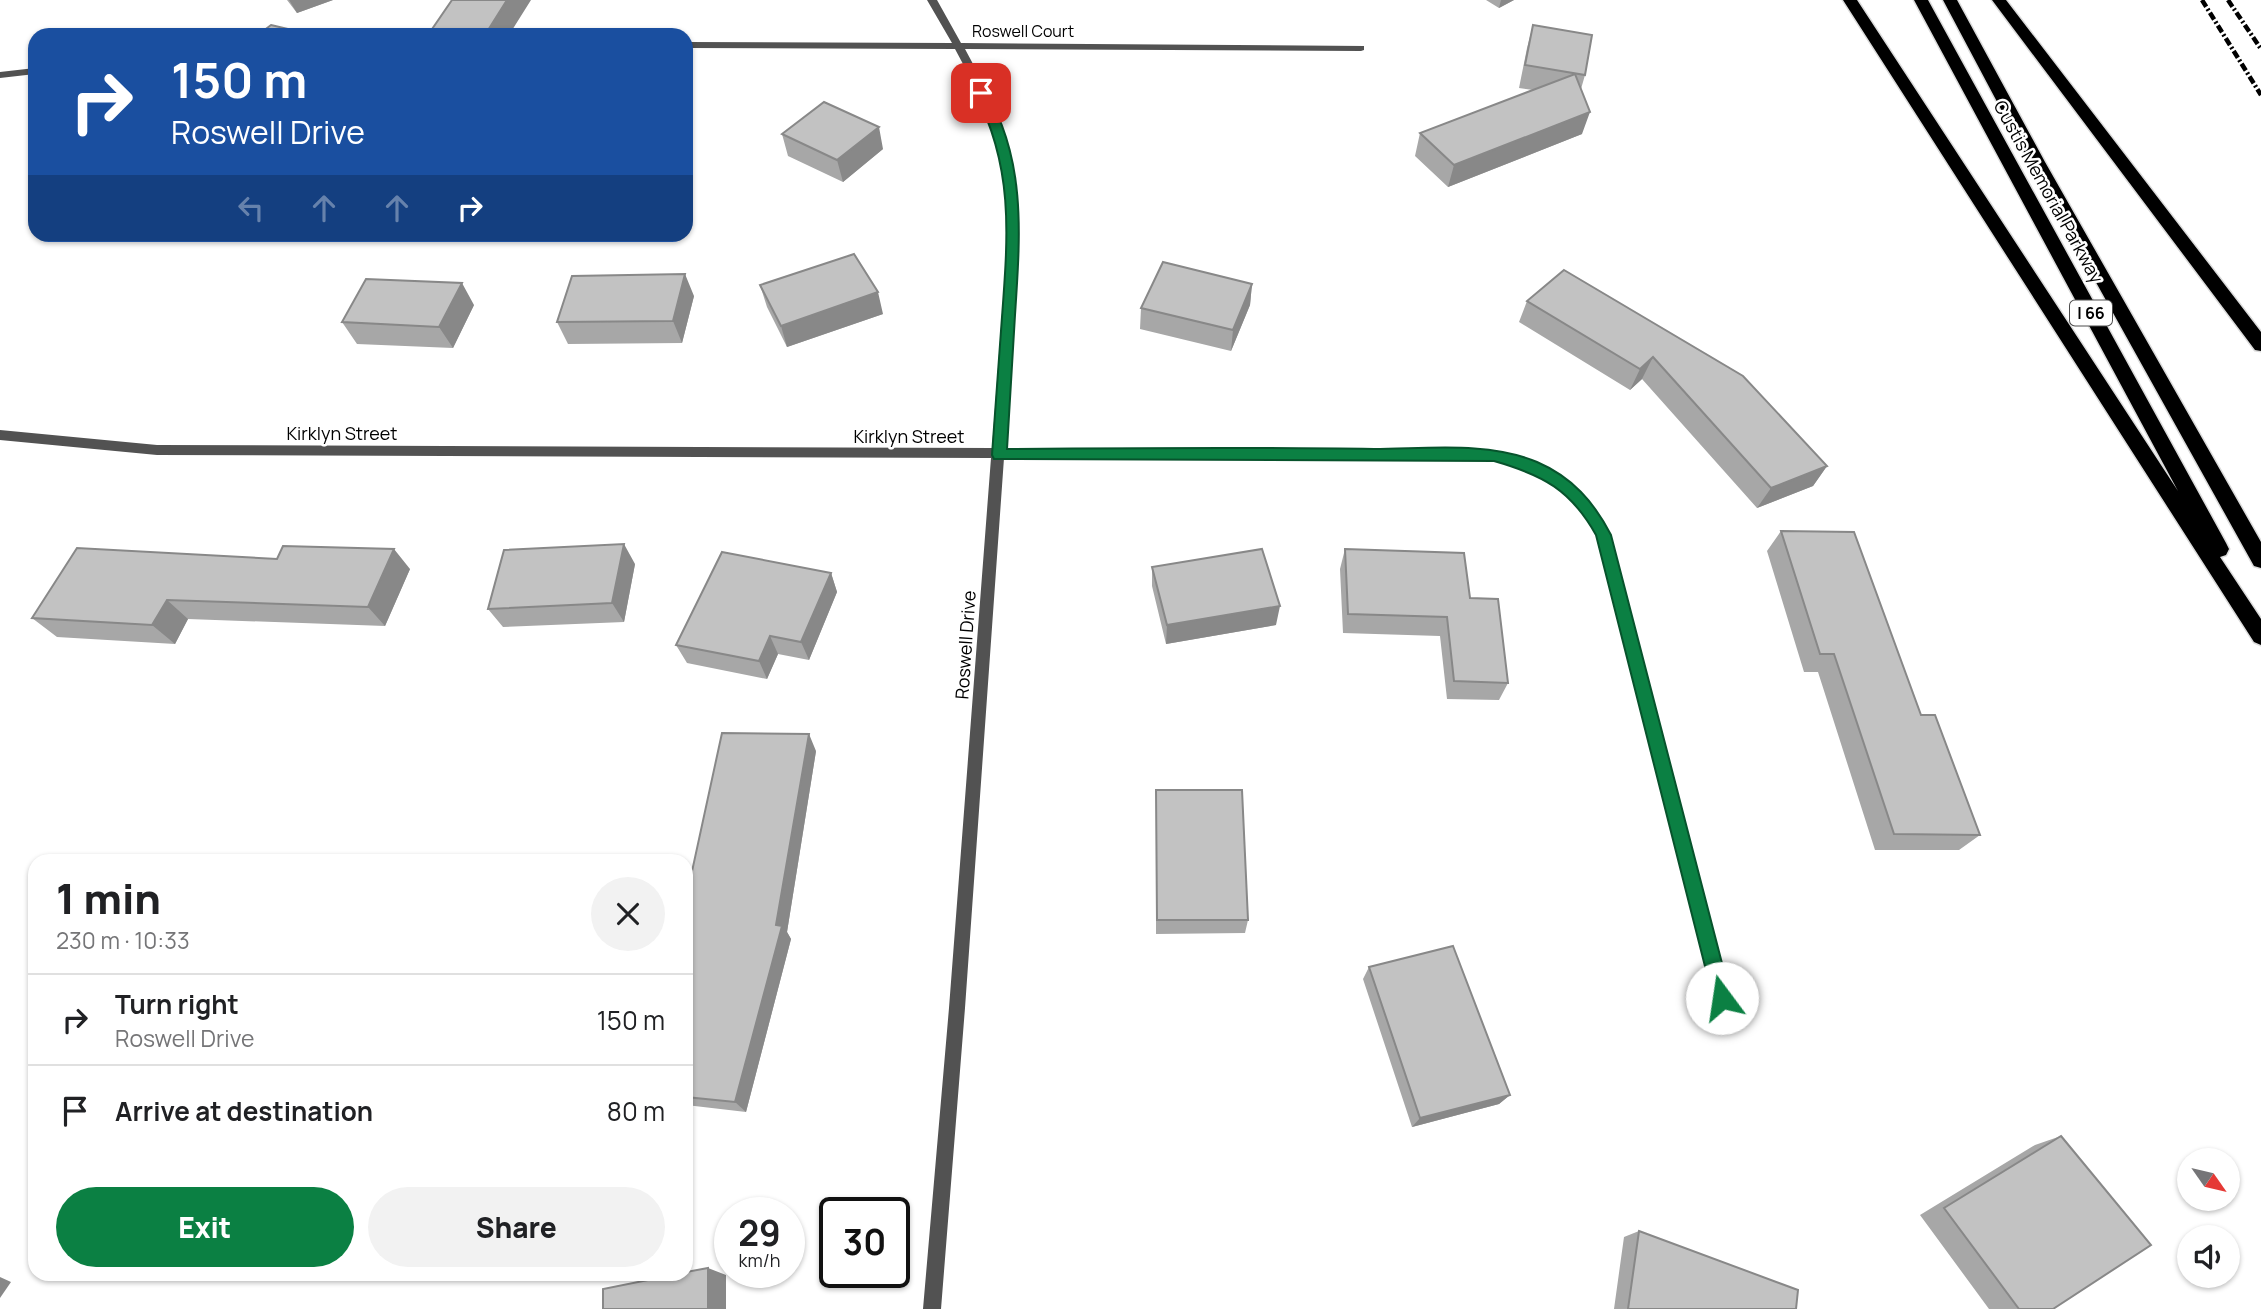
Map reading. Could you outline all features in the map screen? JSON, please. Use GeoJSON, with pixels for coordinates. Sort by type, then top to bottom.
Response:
{"type":"FeatureCollection","features":[{"type":"Feature","properties":{"kind":"highway"},"geometry":{"type":"LineString","coordinates":[[1850,0],[2261,636]]}},
{"type":"Feature","properties":{"kind":"highway","name":"Custis Memorial Parkway"},"geometry":{"type":"LineString","coordinates":[[1921,0],[2261,625]]}},
{"type":"Feature","properties":{"kind":"highway"},"geometry":{"type":"LineString","coordinates":[[1950,0],[2036,162],[2261,560]]}},
{"type":"Feature","properties":{"kind":"highway"},"geometry":{"type":"LineString","coordinates":[[1999,0],[2261,345]]}},
{"type":"Feature","properties":{"kind":"street","name":"Roswell Drive"},"geometry":{"type":"LineString","coordinates":[[932,0],[993,116],[1005,150],[1013,197],[1013,246],[999,455],[932,1309]]}},
{"type":"Feature","properties":{"kind":"street","name":"Roswell Court"},"geometry":{"type":"LineString","coordinates":[[693,45],[1361,48]]}},
{"type":"Feature","properties":{"kind":"street"},"geometry":{"type":"LineString","coordinates":[[0,75],[28,72]]}},
{"type":"Feature","properties":{"kind":"street","name":"Kirklyn Street"},"geometry":{"type":"LineString","coordinates":[[0,435],[157,450],[999,455],[1241,453],[1494,456],[1532,466],[1564,484],[1588,508],[1604,535],[1722,998]]}},
{"type":"Feature","properties":{"kind":"building"},"geometry":{"type":"Polygon","coordinates":[[[452,0],[507,0],[489,28],[433,28],[452,0]]]}},
{"type":"Feature","properties":{"kind":"building"},"geometry":{"type":"Polygon","coordinates":[[[1533,25],[1592,35],[1585,75],[1525,65],[1533,25]]]}},
{"type":"Feature","properties":{"kind":"building"},"geometry":{"type":"Polygon","coordinates":[[[1575,74],[1590,112],[1454,165],[1420,133],[1575,74]]]}},
{"type":"Feature","properties":{"kind":"building"},"geometry":{"type":"Polygon","coordinates":[[[824,102],[879,127],[837,160],[782,134],[824,102]]]}},
{"type":"Feature","properties":{"kind":"building"},"geometry":{"type":"Polygon","coordinates":[[[854,254],[878,292],[781,326],[760,285],[854,254]]]}},
{"type":"Feature","properties":{"kind":"building"},"geometry":{"type":"Polygon","coordinates":[[[1163,262],[1252,284],[1233,330],[1141,308],[1163,262]]]}},
{"type":"Feature","properties":{"kind":"building"},"geometry":{"type":"Polygon","coordinates":[[[1564,270],[1743,376],[1827,466],[1771,488],[1653,357],[1640,369],[1527,301],[1564,270]]]}},
{"type":"Feature","properties":{"kind":"building"},"geometry":{"type":"Polygon","coordinates":[[[685,274],[673,321],[557,322],[572,276],[685,274]]]}},
{"type":"Feature","properties":{"kind":"building"},"geometry":{"type":"Polygon","coordinates":[[[366,279],[462,283],[439,327],[342,322],[366,279]]]}},
{"type":"Feature","properties":{"kind":"building"},"geometry":{"type":"Polygon","coordinates":[[[1781,531],[1854,532],[1921,715],[1935,715],[1980,835],[1894,834],[1834,654],[1820,654],[1781,531]]]}},
{"type":"Feature","properties":{"kind":"building"},"geometry":{"type":"Polygon","coordinates":[[[624,544],[612,603],[488,609],[504,550],[624,544]]]}},
{"type":"Feature","properties":{"kind":"building"},"geometry":{"type":"Polygon","coordinates":[[[283,546],[394,549],[368,607],[167,600],[152,625],[32,618],[77,548],[277,559],[283,546]]]}},
{"type":"Feature","properties":{"kind":"building"},"geometry":{"type":"Polygon","coordinates":[[[1262,549],[1280,606],[1167,625],[1152,567],[1262,549]]]}},
{"type":"Feature","properties":{"kind":"building"},"geometry":{"type":"Polygon","coordinates":[[[1345,549],[1464,553],[1470,598],[1498,599],[1508,683],[1454,681],[1447,617],[1348,614],[1345,549]]]}},
{"type":"Feature","properties":{"kind":"building"},"geometry":{"type":"Polygon","coordinates":[[[722,552],[831,573],[801,642],[770,636],[759,661],[676,645],[722,552]]]}},
{"type":"Feature","properties":{"kind":"building"},"geometry":{"type":"Polygon","coordinates":[[[722,733],[809,734],[776,925],[782,926],[735,1102],[693,1098],[693,867],[722,733]]]}},
{"type":"Feature","properties":{"kind":"building"},"geometry":{"type":"Polygon","coordinates":[[[1156,790],[1242,790],[1248,920],[1157,920],[1156,790]]]}},
{"type":"Feature","properties":{"kind":"building"},"geometry":{"type":"Polygon","coordinates":[[[1453,946],[1510,1095],[1420,1118],[1369,967],[1453,946]]]}},
{"type":"Feature","properties":{"kind":"building"},"geometry":{"type":"Polygon","coordinates":[[[2061,1136],[2151,1245],[2053,1309],[2019,1309],[1944,1208],[2061,1136]]]}},
{"type":"Feature","properties":{"kind":"building"},"geometry":{"type":"Polygon","coordinates":[[[1639,1231],[1798,1290],[1796,1309],[1628,1309],[1639,1231]]]}},
{"type":"Feature","properties":{"kind":"building"},"geometry":{"type":"Polygon","coordinates":[[[708,1268],[708,1309],[603,1309],[603,1289],[643,1281],[693,1281],[693,1271],[708,1268]]]}},
{"type":"Feature","properties":{"kind":"railway"},"geometry":{"type":"LineString","coordinates":[[2202,0],[2261,95]]}},
{"type":"Feature","properties":{"kind":"railway"},"geometry":{"type":"LineString","coordinates":[[2228,0],[2261,49]]}},
{"type":"Feature","properties":{"kind":"route"},"geometry":{"type":"LineString","coordinates":[[981,93],[993,116],[1005,150],[1013,197],[1013,246],[999,455],[1241,453],[1494,456],[1532,466],[1564,484],[1588,508],[1604,535],[1722,998]]}}]}
